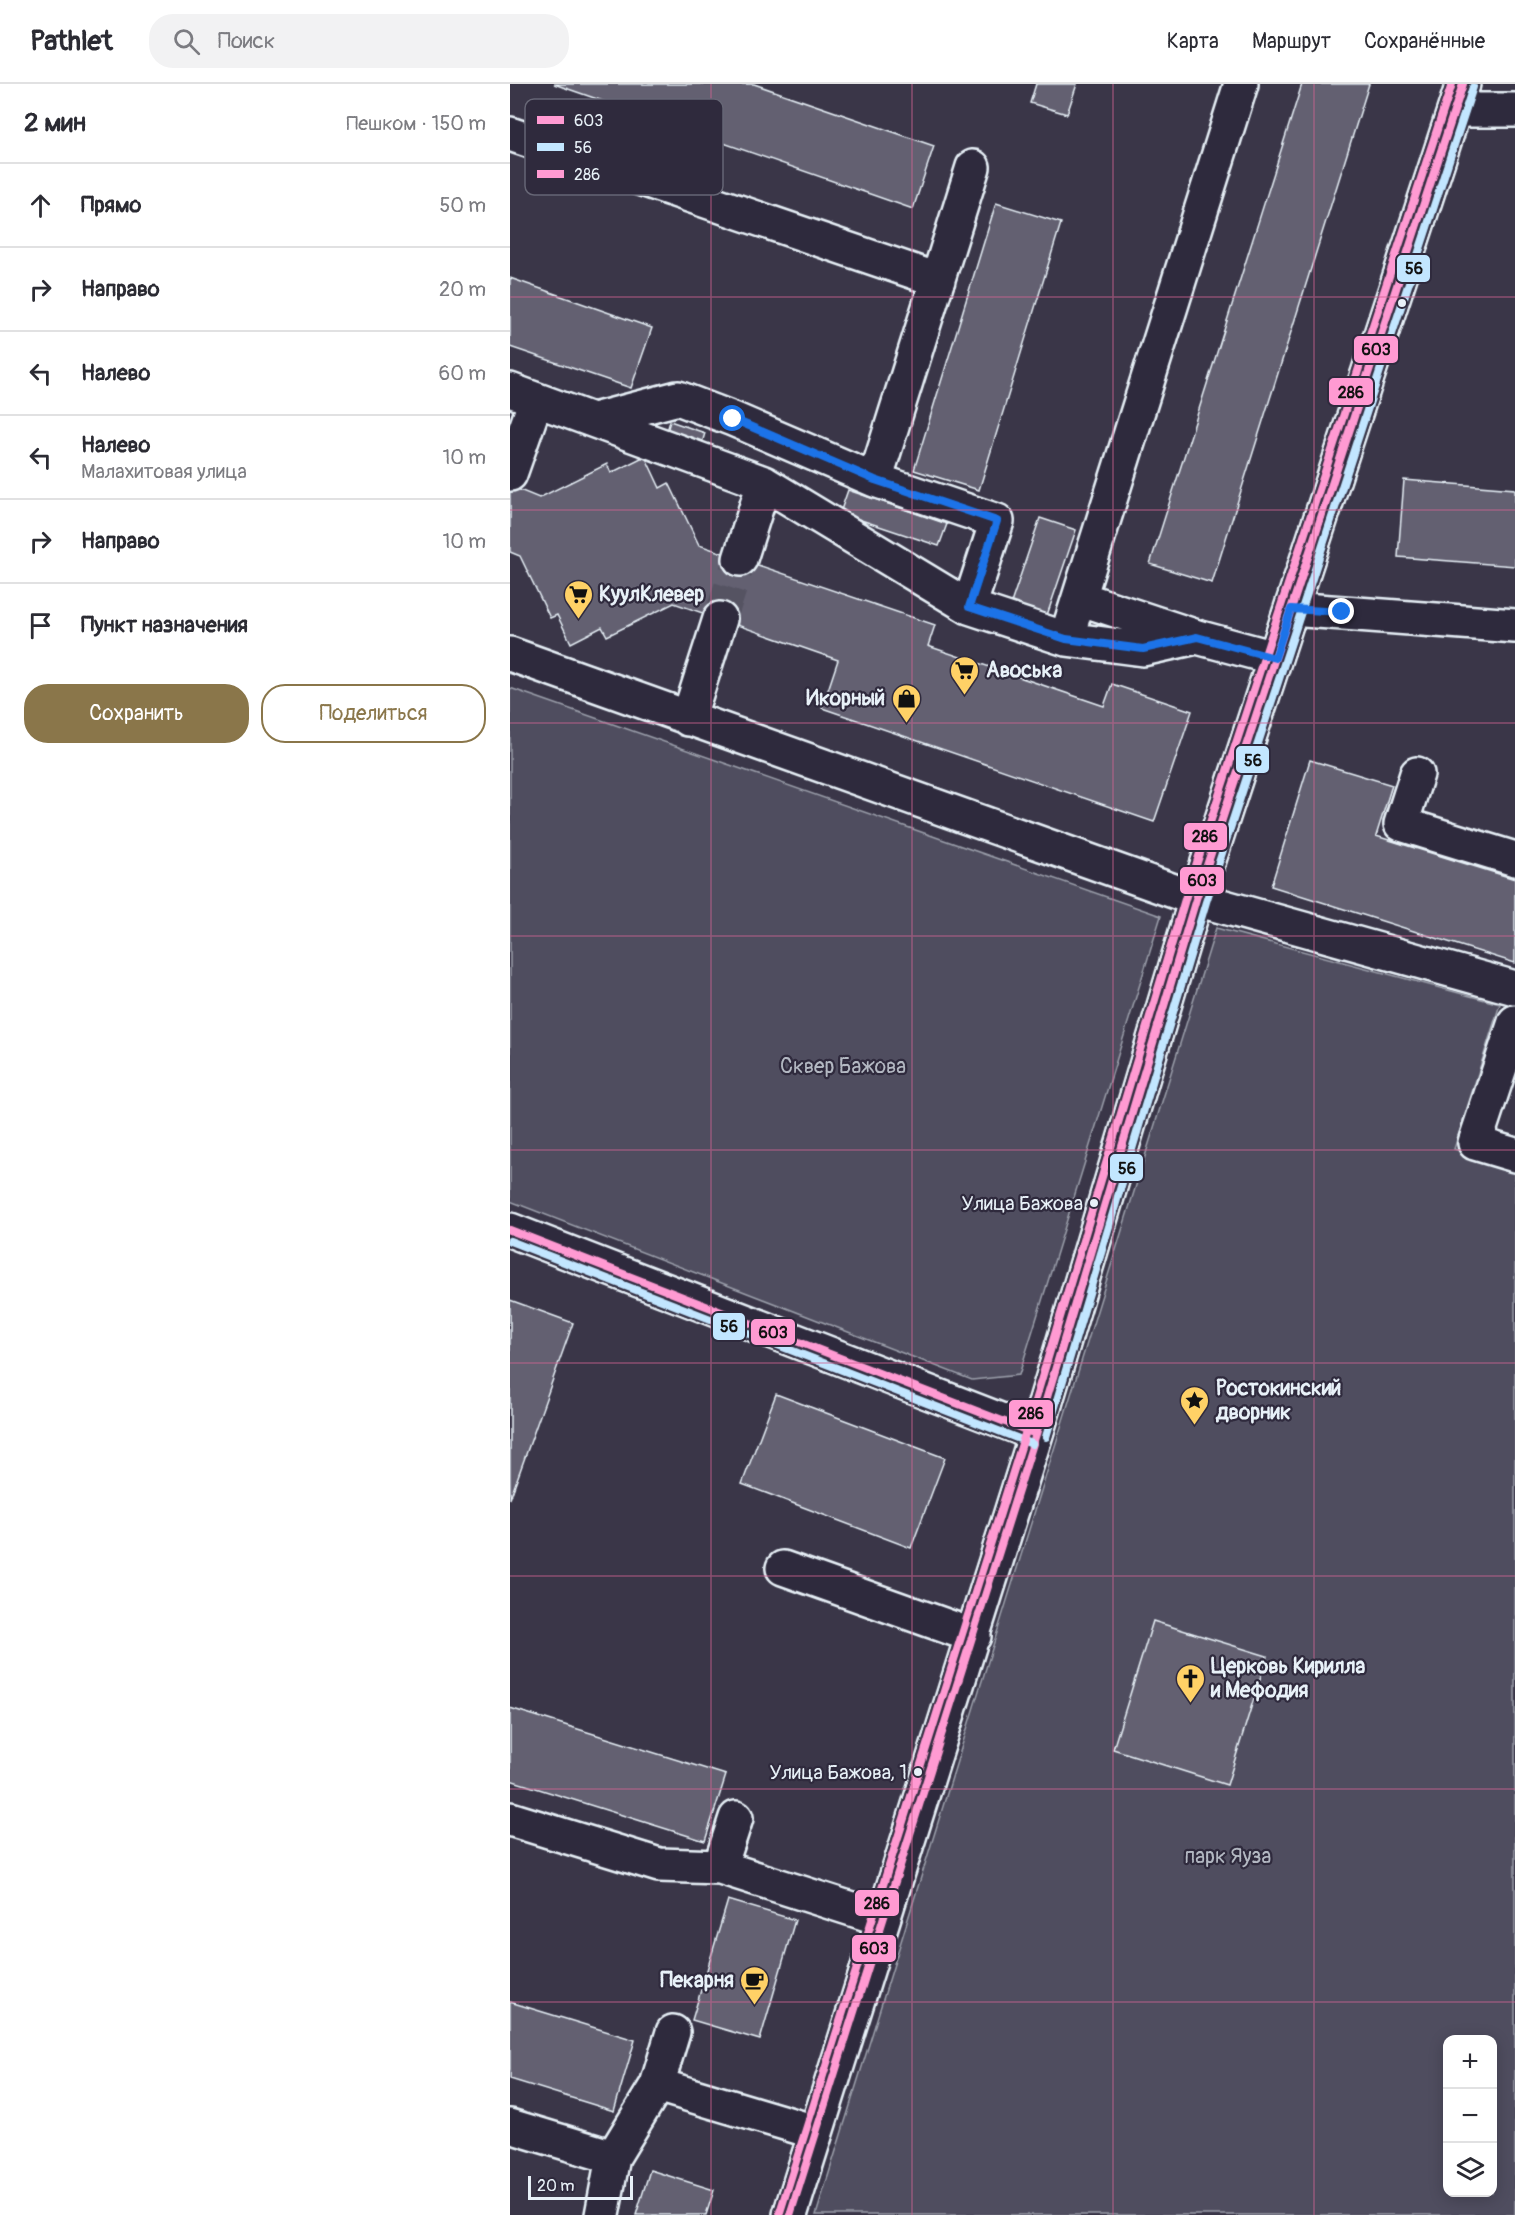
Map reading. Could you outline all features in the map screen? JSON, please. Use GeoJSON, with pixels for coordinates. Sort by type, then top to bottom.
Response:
{"type":"FeatureCollection","features":[{"type":"Feature","properties":{"kind":"street"},"geometry":{"type":"LineString","coordinates":[[1066,639],[1241,84]]}},
{"type":"Feature","properties":{"kind":"street"},"geometry":{"type":"LineString","coordinates":[[790,2215],[928,1773],[974,1636],[1196,899],[1459,97],[1515,111]]}},
{"type":"Feature","properties":{"kind":"street"},"geometry":{"type":"LineString","coordinates":[[510,134],[525,139]]}},
{"type":"Feature","properties":{"kind":"street"},"geometry":{"type":"LineString","coordinates":[[875,480],[973,166]]}},
{"type":"Feature","properties":{"kind":"street"},"geometry":{"type":"LineString","coordinates":[[689,195],[938,280]]}},
{"type":"Feature","properties":{"kind":"street"},"geometry":{"type":"LineString","coordinates":[[510,474],[523,395],[764,483],[969,607],[1066,639],[1143,649],[1197,637]]}},
{"type":"Feature","properties":{"kind":"street"},"geometry":{"type":"LineString","coordinates":[[594,420],[678,398],[875,480],[997,521],[969,607]]}},
{"type":"Feature","properties":{"kind":"street"},"geometry":{"type":"LineString","coordinates":[[740,559],[764,483]]}},
{"type":"Feature","properties":{"kind":"street"},"geometry":{"type":"LineString","coordinates":[[1079,598],[1197,637],[1275,658]]}},
{"type":"Feature","properties":{"kind":"street"},"geometry":{"type":"LineString","coordinates":[[1291,609],[1515,627]]}},
{"type":"Feature","properties":{"kind":"street"},"geometry":{"type":"LineString","coordinates":[[688,718],[720,619]]}},
{"type":"Feature","properties":{"kind":"street"},"geometry":{"type":"LineString","coordinates":[[510,654],[1196,899],[1515,988]]}},
{"type":"Feature","properties":{"kind":"street"},"geometry":{"type":"LineString","coordinates":[[1417,774],[1401,824],[1515,858]]}},
{"type":"Feature","properties":{"kind":"street"},"geometry":{"type":"LineString","coordinates":[[1515,1022],[1475,1143],[1515,1155]]}},
{"type":"Feature","properties":{"kind":"street"},"geometry":{"type":"LineString","coordinates":[[510,1230],[1036,1434]]}},
{"type":"Feature","properties":{"kind":"street"},"geometry":{"type":"LineString","coordinates":[[783,1568],[974,1636]]}},
{"type":"Feature","properties":{"kind":"street"},"geometry":{"type":"LineString","coordinates":[[720,1867],[736,1818]]}},
{"type":"Feature","properties":{"kind":"street"},"geometry":{"type":"LineString","coordinates":[[510,1819],[659,1865],[720,1867],[883,1919]]}},
{"type":"Feature","properties":{"kind":"street"},"geometry":{"type":"LineString","coordinates":[[602,2215],[613,2157],[657,2085],[673,2032]]}},
{"type":"Feature","properties":{"kind":"street"},"geometry":{"type":"LineString","coordinates":[[657,2085],[815,2132]]}},
{"type":"Feature","properties":{"kind":"street"},"geometry":{"type":"LineString","coordinates":[[510,2126],[613,2157]]}},
{"type":"Feature","properties":{"kind":"green space","name":"Сквер Бажова"},"geometry":{"type":"Polygon","coordinates":[[[510,688],[1161,916],[1019,1375],[972,1380],[510,1201],[510,688]]]}},
{"type":"Feature","properties":{"kind":"green space","name":"парк Яуза"},"geometry":{"type":"Polygon","coordinates":[[[1216,928],[1500,1004],[1454,1149],[1515,1169],[1515,2215],[816,2215],[1216,928]]]}},
{"type":"Feature","properties":{"kind":"building"},"geometry":{"type":"Polygon","coordinates":[[[554,84],[754,84],[934,146],[913,209],[723,143],[723,99],[597,99],[554,84]]]}},
{"type":"Feature","properties":{"kind":"building"},"geometry":{"type":"Polygon","coordinates":[[[1036,84],[1077,84],[1067,114],[1030,103],[1036,84]]]}},
{"type":"Feature","properties":{"kind":"building"},"geometry":{"type":"Polygon","coordinates":[[[1302,84],[1369,84],[1212,583],[1150,564],[1302,84]]]}},
{"type":"Feature","properties":{"kind":"building"},"geometry":{"type":"Polygon","coordinates":[[[996,203],[1061,223],[979,490],[914,470],[996,203]]]}},
{"type":"Feature","properties":{"kind":"building"},"geometry":{"type":"Polygon","coordinates":[[[510,278],[652,328],[631,388],[510,347],[510,278]]]}},
{"type":"Feature","properties":{"kind":"building"},"geometry":{"type":"Polygon","coordinates":[[[670,421],[705,433],[700,450],[665,438],[670,421]]]}},
{"type":"Feature","properties":{"kind":"building"},"geometry":{"type":"Polygon","coordinates":[[[645,456],[660,488],[669,483],[699,545],[935,625],[928,646],[1104,706],[1112,684],[1192,711],[1154,822],[822,708],[838,660],[674,603],[607,636],[602,627],[571,643],[557,615],[550,618],[520,556],[510,552],[510,486],[539,498],[607,464],[611,473],[645,456]]]}},
{"type":"Feature","properties":{"kind":"building"},"geometry":{"type":"Polygon","coordinates":[[[1404,480],[1515,489],[1515,566],[1398,557],[1404,480]]]}},
{"type":"Feature","properties":{"kind":"building"},"geometry":{"type":"Polygon","coordinates":[[[848,490],[947,524],[939,546],[840,513],[848,490]]]}},
{"type":"Feature","properties":{"kind":"building"},"geometry":{"type":"Polygon","coordinates":[[[1040,518],[1076,530],[1044,624],[1008,612],[1040,518]]]}},
{"type":"Feature","properties":{"kind":"building"},"geometry":{"type":"Polygon","coordinates":[[[1310,760],[1392,785],[1376,836],[1515,879],[1515,963],[1271,886],[1310,760]]]}},
{"type":"Feature","properties":{"kind":"building"},"geometry":{"type":"Polygon","coordinates":[[[510,1300],[573,1323],[510,1499],[510,1300]]]}},
{"type":"Feature","properties":{"kind":"building"},"geometry":{"type":"Polygon","coordinates":[[[776,1394],[945,1458],[911,1548],[742,1484],[776,1394]]]}},
{"type":"Feature","properties":{"kind":"building","name":"Церковь Кирилла и Мефодия"},"geometry":{"type":"Polygon","coordinates":[[[1153,1621],[1267,1656],[1227,1785],[1113,1749],[1153,1621]]]}},
{"type":"Feature","properties":{"kind":"building"},"geometry":{"type":"Polygon","coordinates":[[[510,1708],[726,1775],[705,1841],[510,1780],[510,1708]]]}},
{"type":"Feature","properties":{"kind":"building"},"geometry":{"type":"Polygon","coordinates":[[[728,1900],[795,1920],[760,2040],[692,2020],[728,1900]]]}},
{"type":"Feature","properties":{"kind":"building"},"geometry":{"type":"Polygon","coordinates":[[[510,2002],[635,2040],[614,2111],[510,2079],[510,2002]]]}},
{"type":"Feature","properties":{"kind":"building"},"geometry":{"type":"Polygon","coordinates":[[[650,2170],[714,2190],[706,2215],[636,2215],[650,2170]]]}},
{"type":"Feature","properties":{"kind":"tunnel"},"geometry":{"type":"LineString","coordinates":[[720,619],[740,559]]}},
{"type":"Feature","properties":{"kind":"transit line","name":"286"},"geometry":{"type":"LineString","coordinates":[[780,2212],[1026,1431],[1186,896],[1452,84]]}},
{"type":"Feature","properties":{"kind":"transit line","name":"603"},"geometry":{"type":"LineString","coordinates":[[790,2215],[1036,1434],[1196,899],[1463,84]]}},
{"type":"Feature","properties":{"kind":"transit line","name":"56"},"geometry":{"type":"LineString","coordinates":[[1046,1437],[1206,902],[1473,87]]}},
{"type":"Feature","properties":{"kind":"transit line","name":"603"},"geometry":{"type":"LineString","coordinates":[[510,1230],[1036,1434]]}},
{"type":"Feature","properties":{"kind":"transit line","name":"56"},"geometry":{"type":"LineString","coordinates":[[510,1241],[1032,1444]]}},
{"type":"Feature","properties":{"kind":"place","name":"КуулКлевер"},"geometry":{"type":"Point","coordinates":[578,620]}},
{"type":"Feature","properties":{"kind":"place","name":"Авоська"},"geometry":{"type":"Point","coordinates":[965,696]}},
{"type":"Feature","properties":{"kind":"place","name":"Икорный"},"geometry":{"type":"Point","coordinates":[906,724]}},
{"type":"Feature","properties":{"kind":"place","name":"Улица Бажова"},"geometry":{"type":"Point","coordinates":[1094,1203]}},
{"type":"Feature","properties":{"kind":"place","name":"Ростокинский дворник"},"geometry":{"type":"Point","coordinates":[1195,1426]}},
{"type":"Feature","properties":{"kind":"place","name":"Церковь Кирилла и Мефодия"},"geometry":{"type":"Point","coordinates":[1190,1704]}},
{"type":"Feature","properties":{"kind":"place","name":"Улица Бажова, 1"},"geometry":{"type":"Point","coordinates":[918,1772]}},
{"type":"Feature","properties":{"kind":"place","name":"Пекарня"},"geometry":{"type":"Point","coordinates":[755,2006]}},
{"type":"Feature","properties":{"kind":"route"},"geometry":{"type":"LineString","coordinates":[[733,419],[875,480],[997,521],[969,607],[1066,639],[1143,649],[1197,637],[1275,658],[1291,609],[1342,612]]}}]}
